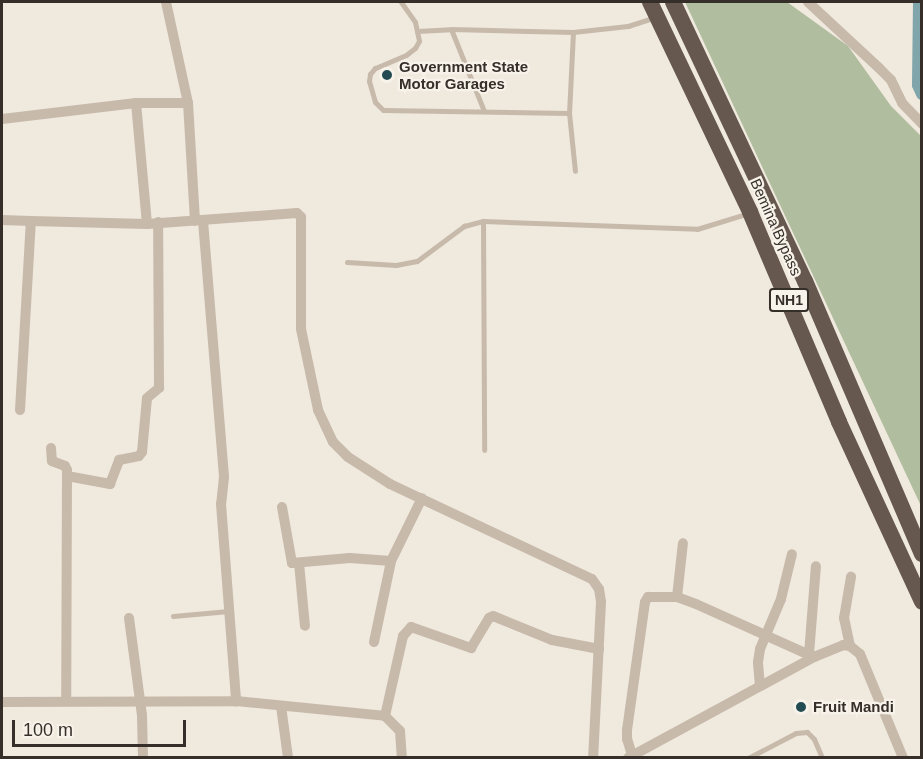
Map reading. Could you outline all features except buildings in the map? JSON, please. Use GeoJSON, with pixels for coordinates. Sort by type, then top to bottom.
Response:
{"type":"FeatureCollection","features":[{"type":"Feature","properties":{"kind":"highway","name":"Bemina Bypass"},"geometry":{"type":"LineString","coordinates":[[673,2],[805,281],[921,554]]}},
{"type":"Feature","properties":{"kind":"highway","name":"Bemina Bypass"},"geometry":{"type":"LineString","coordinates":[[653,9],[750,212],[839,422],[921,602]]}},
{"type":"Feature","properties":{"kind":"street"},"geometry":{"type":"LineString","coordinates":[[166,2],[188,103],[224,477],[221,504],[236,701]]}},
{"type":"Feature","properties":{"kind":"street"},"geometry":{"type":"LineString","coordinates":[[808,2],[891,80],[902,103],[921,124]]}},
{"type":"Feature","properties":{"kind":"street"},"geometry":{"type":"LineString","coordinates":[[2,119],[136,103],[188,103]]}},
{"type":"Feature","properties":{"kind":"street"},"geometry":{"type":"LineString","coordinates":[[67,476],[110,484],[119,460],[139,456],[142,452],[148,396],[159,388],[153,223],[136,103]]}},
{"type":"Feature","properties":{"kind":"street"},"geometry":{"type":"LineString","coordinates":[[2,219],[153,223],[291,212],[299,214],[301,328],[312,385],[324,426],[333,442],[348,457],[390,484],[592,579],[599,589],[601,602],[592,758]]}},
{"type":"Feature","properties":{"kind":"street"},"geometry":{"type":"LineString","coordinates":[[20,410],[31,221]]}},
{"type":"Feature","properties":{"kind":"street"},"geometry":{"type":"LineString","coordinates":[[51,448],[52,461],[66,468],[67,476],[66,700]]}},
{"type":"Feature","properties":{"kind":"street"},"geometry":{"type":"LineString","coordinates":[[374,642],[391,561],[422,498]]}},
{"type":"Feature","properties":{"kind":"street"},"geometry":{"type":"LineString","coordinates":[[282,507],[292,563],[350,558],[391,561]]}},
{"type":"Feature","properties":{"kind":"street"},"geometry":{"type":"LineString","coordinates":[[677,597],[683,543]]}},
{"type":"Feature","properties":{"kind":"street"},"geometry":{"type":"LineString","coordinates":[[760,686],[758,662],[765,635],[782,599],[792,554]]}},
{"type":"Feature","properties":{"kind":"street"},"geometry":{"type":"LineString","coordinates":[[299,563],[305,626]]}},
{"type":"Feature","properties":{"kind":"street"},"geometry":{"type":"LineString","coordinates":[[812,655],[816,566]]}},
{"type":"Feature","properties":{"kind":"street"},"geometry":{"type":"LineString","coordinates":[[851,577],[844,618],[850,646],[860,654],[903,758]]}},
{"type":"Feature","properties":{"kind":"street"},"geometry":{"type":"LineString","coordinates":[[812,655],[723,614],[677,597],[648,597],[645,602],[627,729],[631,757],[812,655],[834,647],[850,646]]}},
{"type":"Feature","properties":{"kind":"street"},"geometry":{"type":"LineString","coordinates":[[385,716],[403,636],[411,627],[471,648],[489,618],[493,616],[552,640],[599,649]]}},
{"type":"Feature","properties":{"kind":"street"},"geometry":{"type":"LineString","coordinates":[[129,618],[140,700],[143,758]]}},
{"type":"Feature","properties":{"kind":"street"},"geometry":{"type":"LineString","coordinates":[[2,702],[236,701],[385,716],[400,731],[402,758]]}},
{"type":"Feature","properties":{"kind":"street"},"geometry":{"type":"LineString","coordinates":[[281,706],[288,758]]}},
{"type":"Feature","properties":{"kind":"lane"},"geometry":{"type":"LineString","coordinates":[[401,2],[417,31],[419,41],[406,56],[375,68],[370,74],[369,81],[378,106],[389,112],[569,112]]}},
{"type":"Feature","properties":{"kind":"lane"},"geometry":{"type":"LineString","coordinates":[[417,31],[451,29],[573,32],[628,26],[653,9]]}},
{"type":"Feature","properties":{"kind":"lane"},"geometry":{"type":"LineString","coordinates":[[451,29],[484,111]]}},
{"type":"Feature","properties":{"kind":"lane"},"geometry":{"type":"LineString","coordinates":[[573,32],[569,112],[575,171]]}},
{"type":"Feature","properties":{"kind":"lane"},"geometry":{"type":"LineString","coordinates":[[347,262],[396,265],[417,261],[464,225],[483,221],[696,229],[750,212]]}},
{"type":"Feature","properties":{"kind":"lane"},"geometry":{"type":"LineString","coordinates":[[483,221],[484,450]]}},
{"type":"Feature","properties":{"kind":"lane"},"geometry":{"type":"LineString","coordinates":[[173,616],[229,611]]}},
{"type":"Feature","properties":{"kind":"lane"},"geometry":{"type":"LineString","coordinates":[[748,758],[796,734],[807,732],[814,739],[822,758]]}},
{"type":"Feature","properties":{"kind":"green space"},"geometry":{"type":"Polygon","coordinates":[[[685,2],[787,2],[848,46],[891,106],[921,136],[921,506],[685,2]]]}},
{"type":"Feature","properties":{"kind":"waterway"},"geometry":{"type":"LineString","coordinates":[[919,2],[918,85],[922,94]]}},
{"type":"Feature","properties":{"kind":"place","name":"Government State Motor Garages"},"geometry":{"type":"Point","coordinates":[387,75]}},
{"type":"Feature","properties":{"kind":"place","name":"Fruit Mandi"},"geometry":{"type":"Point","coordinates":[801,707]}}]}
